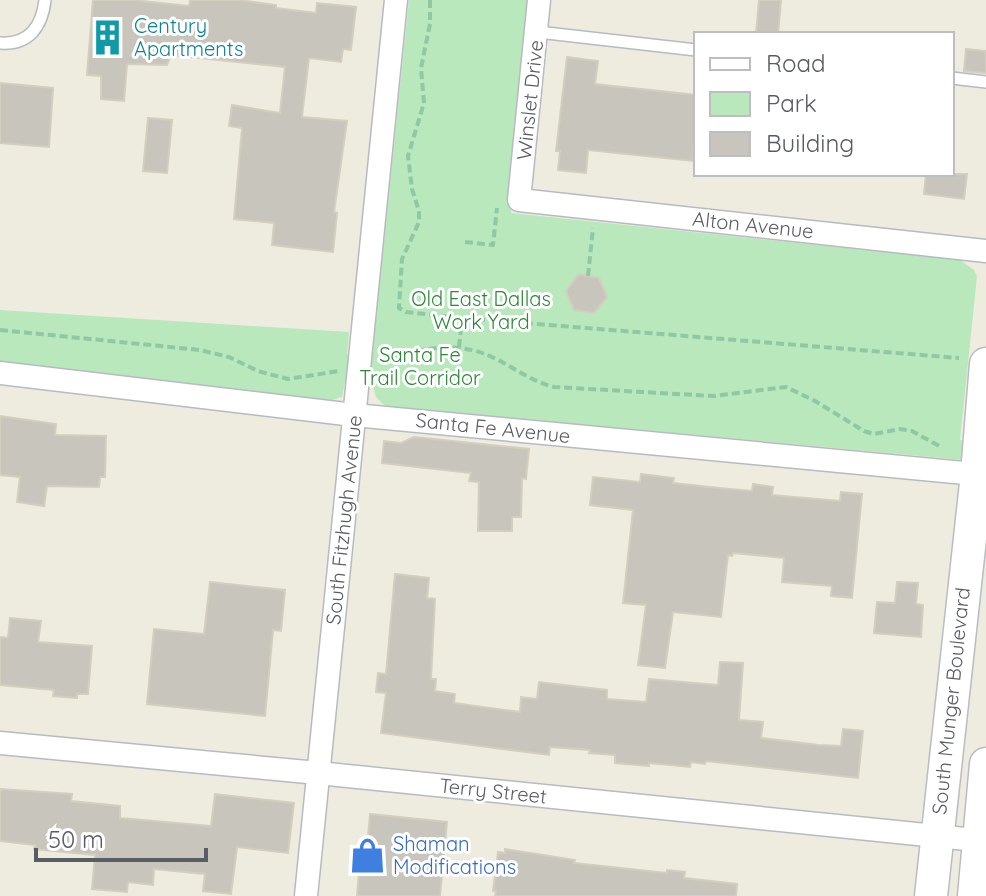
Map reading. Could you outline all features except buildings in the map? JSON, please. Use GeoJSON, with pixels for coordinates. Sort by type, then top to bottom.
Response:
{"type":"FeatureCollection","features":[{"type":"Feature","properties":{"kind":"main road","name":"South Munger Boulevard"},"geometry":{"type":"LineString","coordinates":[[931,896],[981,475],[973,361]]}},
{"type":"Feature","properties":{"kind":"main road","name":"South Munger Boulevard"},"geometry":{"type":"LineString","coordinates":[[974,896],[982,841],[986,764]]}},
{"type":"Feature","properties":{"kind":"street","name":"South Fitzhugh Avenue"},"geometry":{"type":"LineString","coordinates":[[306,896],[396,0]]}},
{"type":"Feature","properties":{"kind":"street","name":"Winslet Drive"},"geometry":{"type":"LineString","coordinates":[[519,200],[539,0]]}},
{"type":"Feature","properties":{"kind":"street","name":"Alton Avenue"},"geometry":{"type":"LineString","coordinates":[[519,200],[986,251]]}},
{"type":"Feature","properties":{"kind":"street","name":"Santa Fe Avenue"},"geometry":{"type":"LineString","coordinates":[[0,373],[354,415],[981,475]]}},
{"type":"Feature","properties":{"kind":"street","name":"Terry Street"},"geometry":{"type":"LineString","coordinates":[[0,743],[982,841]]}},
{"type":"Feature","properties":{"kind":"lane"},"geometry":{"type":"LineString","coordinates":[[0,43],[15,44],[28,37],[43,17],[45,0]]}},
{"type":"Feature","properties":{"kind":"lane"},"geometry":{"type":"LineString","coordinates":[[538,32],[694,50]]}},
{"type":"Feature","properties":{"kind":"lane"},"geometry":{"type":"LineString","coordinates":[[954,78],[986,82]]}},
{"type":"Feature","properties":{"kind":"path"},"geometry":{"type":"LineString","coordinates":[[430,0],[430,24],[421,68],[424,103],[408,156],[419,222],[402,259],[399,308],[406,312],[462,318],[973,361]]}},
{"type":"Feature","properties":{"kind":"path"},"geometry":{"type":"LineString","coordinates":[[465,242],[493,245],[497,215]]}},
{"type":"Feature","properties":{"kind":"path"},"geometry":{"type":"LineString","coordinates":[[588,276],[594,226]]}},
{"type":"Feature","properties":{"kind":"path"},"geometry":{"type":"LineString","coordinates":[[459,347],[462,318]]}},
{"type":"Feature","properties":{"kind":"path"},"geometry":{"type":"LineString","coordinates":[[0,330],[200,350],[229,357],[258,371],[288,379],[348,370]]}},
{"type":"Feature","properties":{"kind":"path"},"geometry":{"type":"LineString","coordinates":[[370,363],[404,353],[459,347],[476,350],[534,382],[554,387],[713,396],[786,387],[864,431],[874,434],[900,429],[912,431],[950,451]]}},
{"type":"Feature","properties":{"kind":"green space","name":"Old East Dallas Work Yard"},"geometry":{"type":"Polygon","coordinates":[[[409,0],[531,0],[511,213],[960,260],[974,270],[977,276],[960,440],[986,444],[986,462],[385,406],[376,397],[370,377],[345,382],[342,397],[332,400],[0,365],[0,310],[349,332],[347,355],[373,349],[409,0]]]}},
{"type":"Feature","properties":{"kind":"place","name":"Century Apartments"},"geometry":{"type":"Point","coordinates":[108,37]}},
{"type":"Feature","properties":{"kind":"place","name":"Shaman Modifications"},"geometry":{"type":"Point","coordinates":[367,856]}},
{"type":"Feature","properties":{"kind":"park label","name":"Santa Fe Trail Corridor"},"geometry":{"type":"Point","coordinates":[420,366]}}]}
